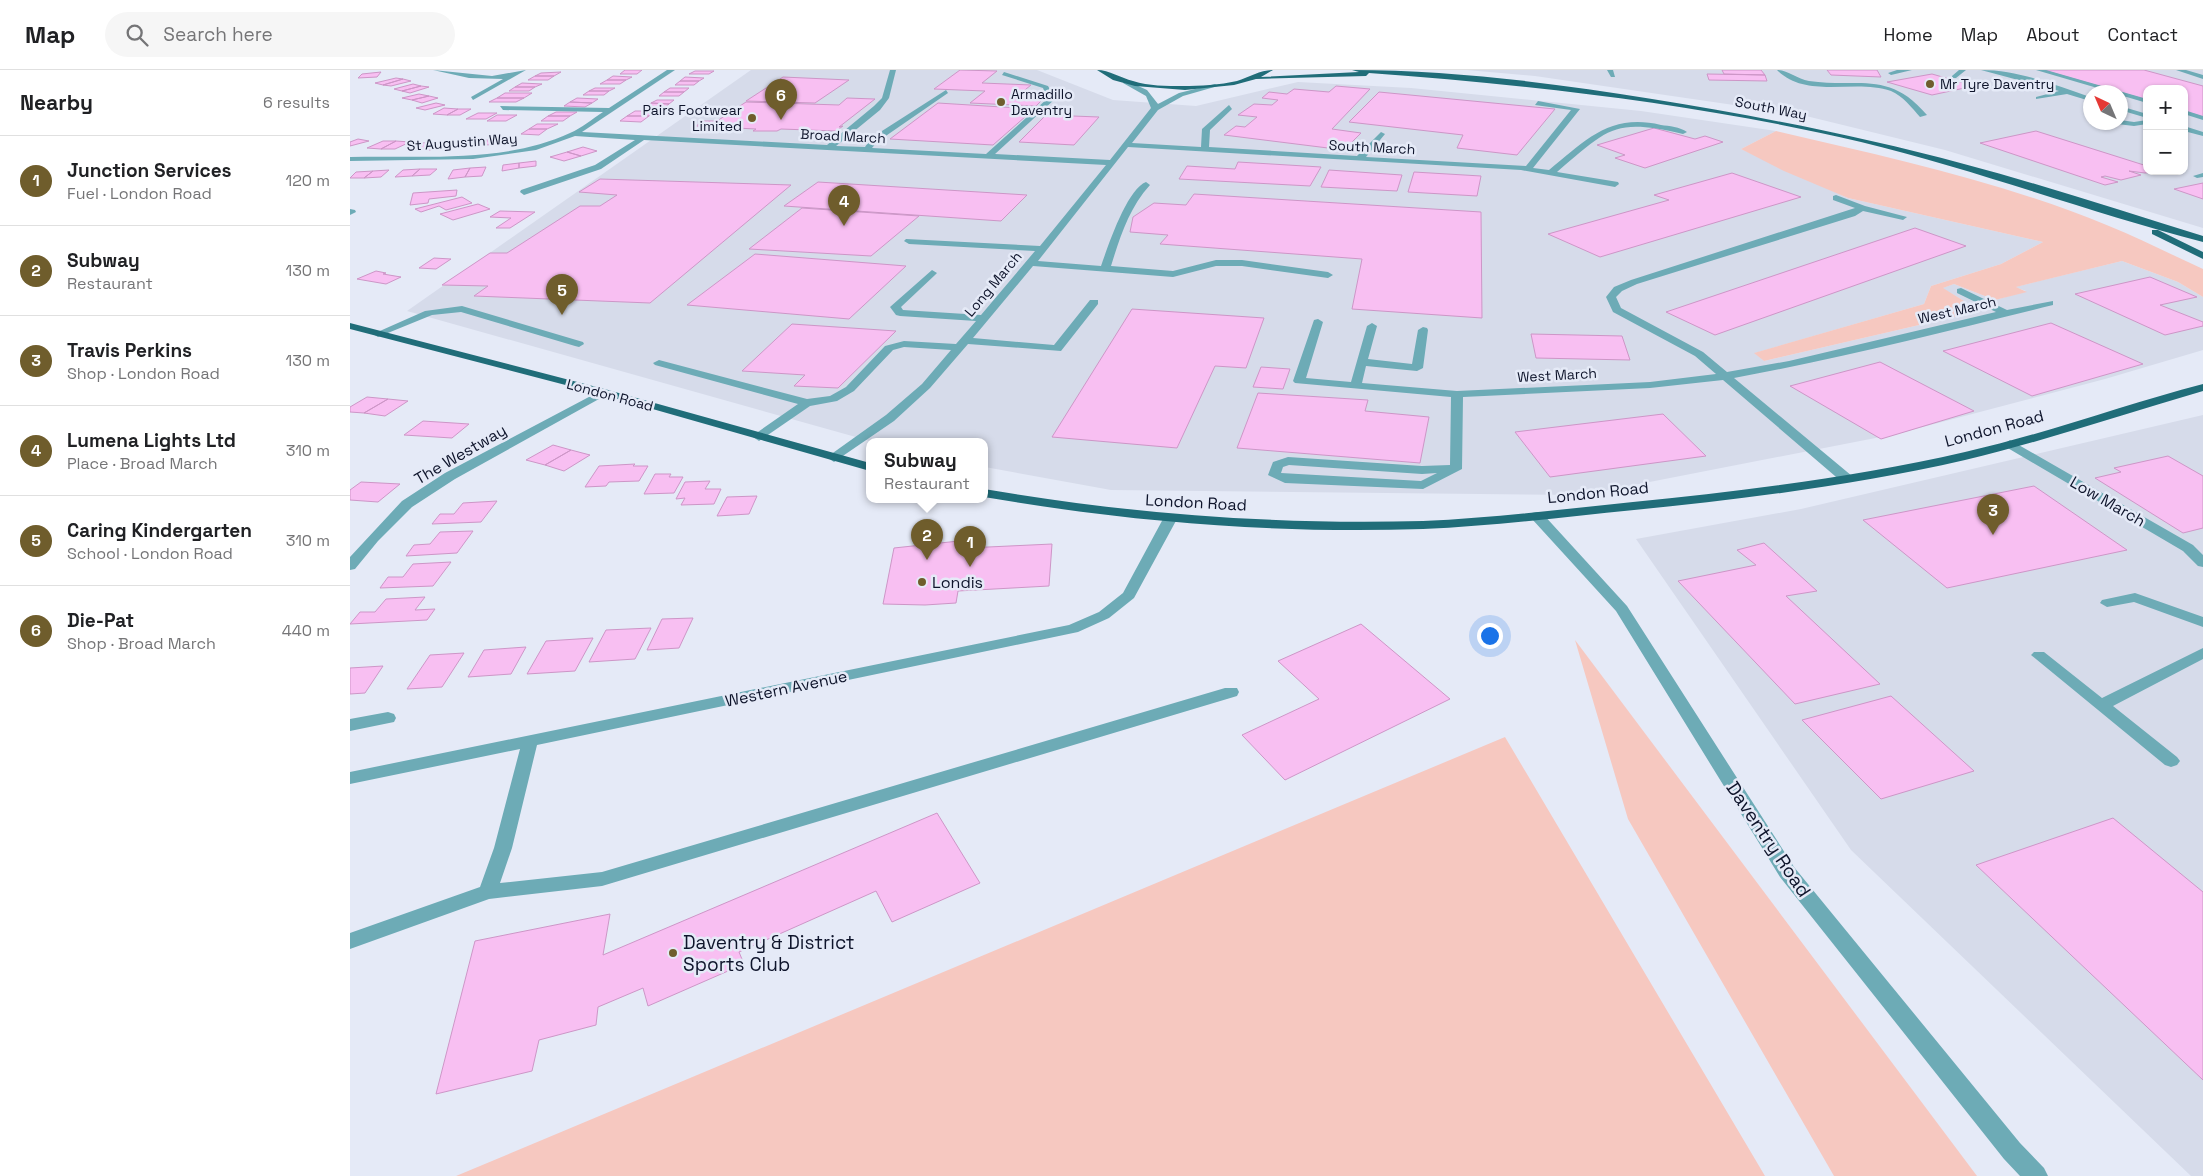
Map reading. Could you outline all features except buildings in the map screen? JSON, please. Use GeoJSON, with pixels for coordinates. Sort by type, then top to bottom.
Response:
{"type":"FeatureCollection","features":[{"type":"Feature","properties":{"kind":"main road"},"geometry":{"type":"LineString","coordinates":[[1093,70],[1125,82],[1167,87],[1214,86],[1253,78],[1270,70]]}},
{"type":"Feature","properties":{"kind":"main road"},"geometry":{"type":"LineString","coordinates":[[1100,70],[1107,75]]}},
{"type":"Feature","properties":{"kind":"main road","name":"South Way"},"geometry":{"type":"LineString","coordinates":[[1355,70],[1482,79],[1583,90],[1758,118],[1860,140],[1963,166],[2135,220],[2203,239]]}},
{"type":"Feature","properties":{"kind":"main road","name":"South Way"},"geometry":{"type":"LineString","coordinates":[[1237,82],[1294,76],[1392,73]]}},
{"type":"Feature","properties":{"kind":"main road","name":"South Way"},"geometry":{"type":"LineString","coordinates":[[2135,220],[2203,256]]}},
{"type":"Feature","properties":{"kind":"main road","name":"London Road"},"geometry":{"type":"LineString","coordinates":[[350,326],[604,392],[866,466]]}},
{"type":"Feature","properties":{"kind":"main road","name":"London Road"},"geometry":{"type":"LineString","coordinates":[[988,494],[1099,512],[1170,519],[1289,524],[1433,524],[1536,516],[1694,500],[1847,479],[1966,456],[2203,387]]}},
{"type":"Feature","properties":{"kind":"street"},"geometry":{"type":"LineString","coordinates":[[436,70],[459,75],[510,77]]}},
{"type":"Feature","properties":{"kind":"street"},"geometry":{"type":"LineString","coordinates":[[473,98],[523,70]]}},
{"type":"Feature","properties":{"kind":"street"},"geometry":{"type":"LineString","coordinates":[[574,134],[672,70]]}},
{"type":"Feature","properties":{"kind":"street"},"geometry":{"type":"LineString","coordinates":[[828,148],[885,98],[893,70]]}},
{"type":"Feature","properties":{"kind":"street"},"geometry":{"type":"LineString","coordinates":[[1780,70],[1790,79],[1804,82],[1873,86],[1896,90],[1923,115]]}},
{"type":"Feature","properties":{"kind":"street"},"geometry":{"type":"LineString","coordinates":[[1891,74],[1909,70]]}},
{"type":"Feature","properties":{"kind":"street"},"geometry":{"type":"LineString","coordinates":[[1954,77],[1963,70]]}},
{"type":"Feature","properties":{"kind":"street"},"geometry":{"type":"LineString","coordinates":[[1984,70],[2083,97]]}},
{"type":"Feature","properties":{"kind":"street"},"geometry":{"type":"LineString","coordinates":[[2039,70],[2091,85]]}},
{"type":"Feature","properties":{"kind":"street"},"geometry":{"type":"LineString","coordinates":[[2179,70],[2203,77]]}},
{"type":"Feature","properties":{"kind":"street"},"geometry":{"type":"LineString","coordinates":[[988,156],[1051,99],[1046,87],[1004,74]]}},
{"type":"Feature","properties":{"kind":"street"},"geometry":{"type":"LineString","coordinates":[[1125,82],[1148,93],[1152,97],[1155,108]]}},
{"type":"Feature","properties":{"kind":"street","name":"Long March"},"geometry":{"type":"LineString","coordinates":[[834,458],[890,418],[926,386],[1112,163],[1155,108],[1181,94],[1214,86]]}},
{"type":"Feature","properties":{"kind":"street"},"geometry":{"type":"LineString","coordinates":[[867,150],[874,140],[946,92]]}},
{"type":"Feature","properties":{"kind":"street"},"geometry":{"type":"LineString","coordinates":[[2038,98],[2068,92]]}},
{"type":"Feature","properties":{"kind":"street"},"geometry":{"type":"LineString","coordinates":[[2128,96],[2143,100]]}},
{"type":"Feature","properties":{"kind":"street"},"geometry":{"type":"LineString","coordinates":[[1528,169],[1576,109],[1538,103]]}},
{"type":"Feature","properties":{"kind":"street"},"geometry":{"type":"LineString","coordinates":[[1205,150],[1206,129],[1229,107]]}},
{"type":"Feature","properties":{"kind":"street"},"geometry":{"type":"LineString","coordinates":[[504,108],[610,110]]}},
{"type":"Feature","properties":{"kind":"street"},"geometry":{"type":"LineString","coordinates":[[2128,110],[2143,115]]}},
{"type":"Feature","properties":{"kind":"street"},"geometry":{"type":"LineString","coordinates":[[2188,113],[2203,118]]}},
{"type":"Feature","properties":{"kind":"street"},"geometry":{"type":"LineString","coordinates":[[1551,173],[1589,140],[1612,126],[1632,122],[1651,123],[1683,132]]}},
{"type":"Feature","properties":{"kind":"street"},"geometry":{"type":"LineString","coordinates":[[2128,123],[2143,123]]}},
{"type":"Feature","properties":{"kind":"street"},"geometry":{"type":"LineString","coordinates":[[2188,129],[2203,134]]}},
{"type":"Feature","properties":{"kind":"street"},"geometry":{"type":"LineString","coordinates":[[679,131],[727,133]]}},
{"type":"Feature","properties":{"kind":"street","name":"Broad March"},"geometry":{"type":"LineString","coordinates":[[574,134],[1112,163]]}},
{"type":"Feature","properties":{"kind":"street","name":"St Augustin Way"},"geometry":{"type":"LineString","coordinates":[[350,159],[420,159],[509,153],[551,143],[574,134]]}},
{"type":"Feature","properties":{"kind":"street"},"geometry":{"type":"LineString","coordinates":[[1360,158],[1381,134]]}},
{"type":"Feature","properties":{"kind":"street"},"geometry":{"type":"LineString","coordinates":[[524,192],[598,167],[644,137]]}},
{"type":"Feature","properties":{"kind":"street"},"geometry":{"type":"LineString","coordinates":[[822,138],[840,139]]}},
{"type":"Feature","properties":{"kind":"street","name":"South March"},"geometry":{"type":"LineString","coordinates":[[1126,145],[1528,169],[1615,184]]}},
{"type":"Feature","properties":{"kind":"street"},"geometry":{"type":"LineString","coordinates":[[1105,270],[1120,227],[1137,196],[1146,185]]}},
{"type":"Feature","properties":{"kind":"street"},"geometry":{"type":"LineString","coordinates":[[1836,198],[1862,208],[1903,217]]}},
{"type":"Feature","properties":{"kind":"street"},"geometry":{"type":"LineString","coordinates":[[1847,479],[1699,354],[1617,310],[1611,297],[1618,289],[1634,282],[1852,214],[1862,208]]}},
{"type":"Feature","properties":{"kind":"street"},"geometry":{"type":"LineString","coordinates":[[909,241],[1041,249]]}},
{"type":"Feature","properties":{"kind":"street"},"geometry":{"type":"LineString","coordinates":[[1029,263],[1173,274],[1216,263],[1242,263],[1328,275]]}},
{"type":"Feature","properties":{"kind":"street"},"geometry":{"type":"LineString","coordinates":[[932,273],[896,307],[900,313],[983,318]]}},
{"type":"Feature","properties":{"kind":"street"},"geometry":{"type":"LineString","coordinates":[[1961,291],[2006,314]]}},
{"type":"Feature","properties":{"kind":"street"},"geometry":{"type":"LineString","coordinates":[[659,363],[808,403],[833,399],[850,389],[889,348],[904,344],[961,344],[1057,349],[1094,302]]}},
{"type":"Feature","properties":{"kind":"street","name":"West March"},"geometry":{"type":"LineString","coordinates":[[1318,322],[1299,381],[1457,394],[1650,385],[1725,376],[1789,364],[2049,304]]}},
{"type":"Feature","properties":{"kind":"street"},"geometry":{"type":"LineString","coordinates":[[378,334],[426,314],[448,308],[462,309],[579,344]]}},
{"type":"Feature","properties":{"kind":"street"},"geometry":{"type":"LineString","coordinates":[[1355,386],[1372,326]]}},
{"type":"Feature","properties":{"kind":"street"},"geometry":{"type":"LineString","coordinates":[[1362,362],[1417,368],[1423,330]]}},
{"type":"Feature","properties":{"kind":"street","name":"The Westway"},"geometry":{"type":"LineString","coordinates":[[350,566],[373,538],[407,504],[450,476],[604,392]]}},
{"type":"Feature","properties":{"kind":"street"},"geometry":{"type":"LineString","coordinates":[[1456,468],[1457,394]]}},
{"type":"Feature","properties":{"kind":"street"},"geometry":{"type":"LineString","coordinates":[[759,437],[808,403]]}},
{"type":"Feature","properties":{"kind":"street","name":"Low March"},"geometry":{"type":"LineString","coordinates":[[2010,444],[2188,548],[2203,563]]}},
{"type":"Feature","properties":{"kind":"street"},"geometry":{"type":"LineString","coordinates":[[1288,461],[1422,470],[1456,468],[1423,485],[1285,479],[1274,475],[1277,465],[1288,461]]}},
{"type":"Feature","properties":{"kind":"street","name":"Daventry Road"},"geometry":{"type":"LineString","coordinates":[[1536,516],[1622,609],[1787,872],[2012,1151],[2036,1176]]}},
{"type":"Feature","properties":{"kind":"street","name":"Western Avenue"},"geometry":{"type":"LineString","coordinates":[[350,778],[1073,629],[1104,615],[1129,595],[1170,519]]}},
{"type":"Feature","properties":{"kind":"street"},"geometry":{"type":"LineString","coordinates":[[2188,548],[2203,545]]}},
{"type":"Feature","properties":{"kind":"street"},"geometry":{"type":"LineString","coordinates":[[2107,603],[2135,596],[2203,622]]}},
{"type":"Feature","properties":{"kind":"street"},"geometry":{"type":"LineString","coordinates":[[2102,705],[2203,653]]}},
{"type":"Feature","properties":{"kind":"street"},"geometry":{"type":"LineString","coordinates":[[2039,655],[2171,761]]}},
{"type":"Feature","properties":{"kind":"street"},"geometry":{"type":"LineString","coordinates":[[350,941],[488,892],[602,879],[1231,692]]}},
{"type":"Feature","properties":{"kind":"street"},"geometry":{"type":"LineString","coordinates":[[350,725],[388,718]]}},
{"type":"Feature","properties":{"kind":"street"},"geometry":{"type":"LineString","coordinates":[[488,892],[503,848],[530,741]]}},
{"type":"Feature","properties":{"kind":"shaded area"},"geometry":{"type":"Polygon","coordinates":[[[751,70],[1037,70],[1113,100],[1196,106],[1298,82],[1411,88],[1641,111],[1776,131],[1741,149],[1848,198],[2043,242],[2001,264],[1931,286],[1924,304],[1755,353],[1764,361],[1971,313],[1964,301],[1942,288],[1954,284],[1995,300],[2026,291],[2015,287],[2122,261],[2178,282],[2203,297],[2203,350],[2105,379],[1896,434],[1583,495],[1111,490],[988,468],[988,438],[866,438],[866,440],[407,311],[751,70]]]}},
{"type":"Feature","properties":{"kind":"shaded area"},"geometry":{"type":"Polygon","coordinates":[[[1467,70],[2203,70],[2203,228],[1945,150],[1802,115],[1535,76],[1467,70]]]}},
{"type":"Feature","properties":{"kind":"shaded area"},"geometry":{"type":"Polygon","coordinates":[[[1776,131],[1987,183],[2069,210],[2121,231],[2203,269],[2203,297],[2178,282],[2122,261],[2016,287],[2027,292],[1995,300],[1954,284],[1943,288],[1964,301],[1971,313],[1764,361],[1754,353],[1924,304],[1931,286],[2001,264],[2043,242],[1848,198],[1784,171],[1741,149],[1776,131]]]}},
{"type":"Feature","properties":{"kind":"shaded area"},"geometry":{"type":"Polygon","coordinates":[[[2203,415],[2203,1176],[2191,1176],[1851,850],[1636,539],[1801,509],[2203,415]]]}},
{"type":"Feature","properties":{"kind":"shaded area"},"geometry":{"type":"Polygon","coordinates":[[[1575,640],[1977,1176],[1834,1176],[1628,819],[1575,640]]]}},
{"type":"Feature","properties":{"kind":"shaded area"},"geometry":{"type":"Polygon","coordinates":[[[1505,737],[1765,1176],[456,1176],[1505,737]]]}},
{"type":"Feature","properties":{"kind":"place","name":"Mr Tyre Daventry"},"geometry":{"type":"Point","coordinates":[1930,84]}},
{"type":"Feature","properties":{"kind":"place","name":"Armadillo Daventry"},"geometry":{"type":"Point","coordinates":[1001,102]}},
{"type":"Feature","properties":{"kind":"place","name":"Pairs Footwear Limited"},"geometry":{"type":"Point","coordinates":[752,118]}},
{"type":"Feature","properties":{"kind":"place","name":"Die-Pat"},"geometry":{"type":"Point","coordinates":[781,120]}},
{"type":"Feature","properties":{"kind":"place","name":"Lumena Lights Ltd"},"geometry":{"type":"Point","coordinates":[844,226]}},
{"type":"Feature","properties":{"kind":"place","name":"Caring Kindergarten"},"geometry":{"type":"Point","coordinates":[562,315]}},
{"type":"Feature","properties":{"kind":"place","name":"Travis Perkins"},"geometry":{"type":"Point","coordinates":[1993,535]}},
{"type":"Feature","properties":{"kind":"place","name":"Subway"},"geometry":{"type":"Point","coordinates":[927,560]}},
{"type":"Feature","properties":{"kind":"place","name":"Junction Services"},"geometry":{"type":"Point","coordinates":[970,567]}},
{"type":"Feature","properties":{"kind":"place","name":"Londis"},"geometry":{"type":"Point","coordinates":[922,582]}},
{"type":"Feature","properties":{"kind":"place","name":"Daventry & District Sports Club"},"geometry":{"type":"Point","coordinates":[673,953]}}]}
